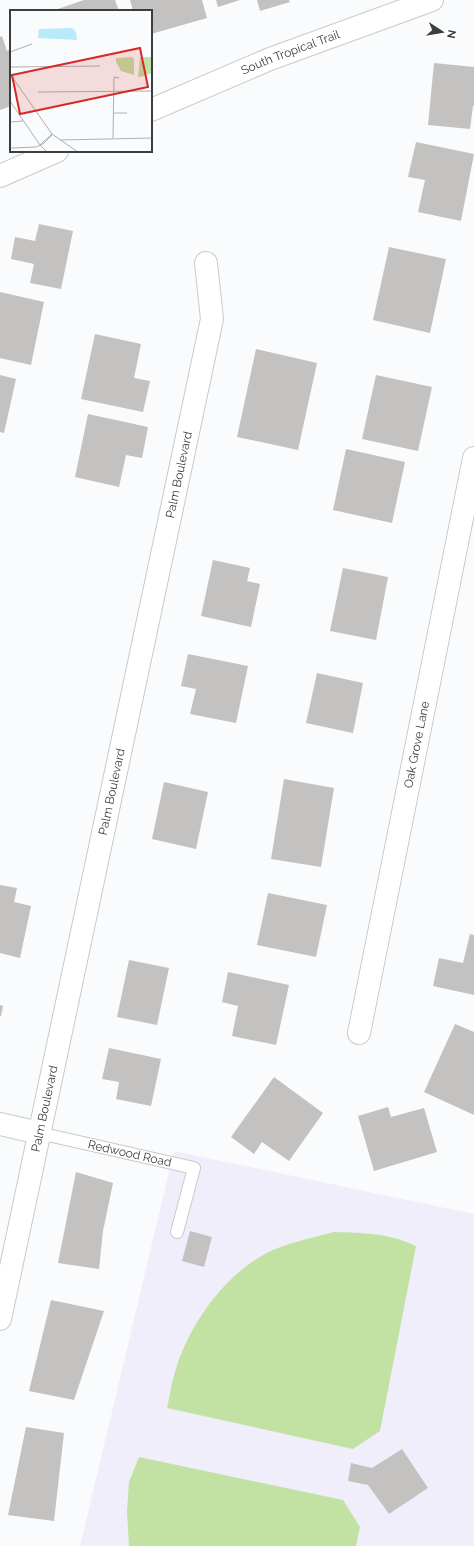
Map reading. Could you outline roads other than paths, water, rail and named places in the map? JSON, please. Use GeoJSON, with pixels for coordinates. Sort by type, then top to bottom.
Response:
{"type":"FeatureCollection","features":[{"type":"Feature","properties":{"kind":"street","name":"South Tropical Trail"},"geometry":{"type":"LineString","coordinates":[[152,110],[270,59],[432,0]]}},
{"type":"Feature","properties":{"kind":"street"},"geometry":{"type":"LineString","coordinates":[[0,176],[55,152]]}},
{"type":"Feature","properties":{"kind":"street","name":"Palm Boulevard"},"geometry":{"type":"LineString","coordinates":[[0,1319],[212,319],[206,263]]}},
{"type":"Feature","properties":{"kind":"street","name":"Oak Grove Lane"},"geometry":{"type":"LineString","coordinates":[[359,1033],[474,458]]}},
{"type":"Feature","properties":{"kind":"street","name":"Redwood Road"},"geometry":{"type":"LineString","coordinates":[[0,1124],[39,1133]]}},
{"type":"Feature","properties":{"kind":"lane","name":"Redwood Road"},"geometry":{"type":"LineString","coordinates":[[39,1133],[194,1168],[177,1232]]}}]}
